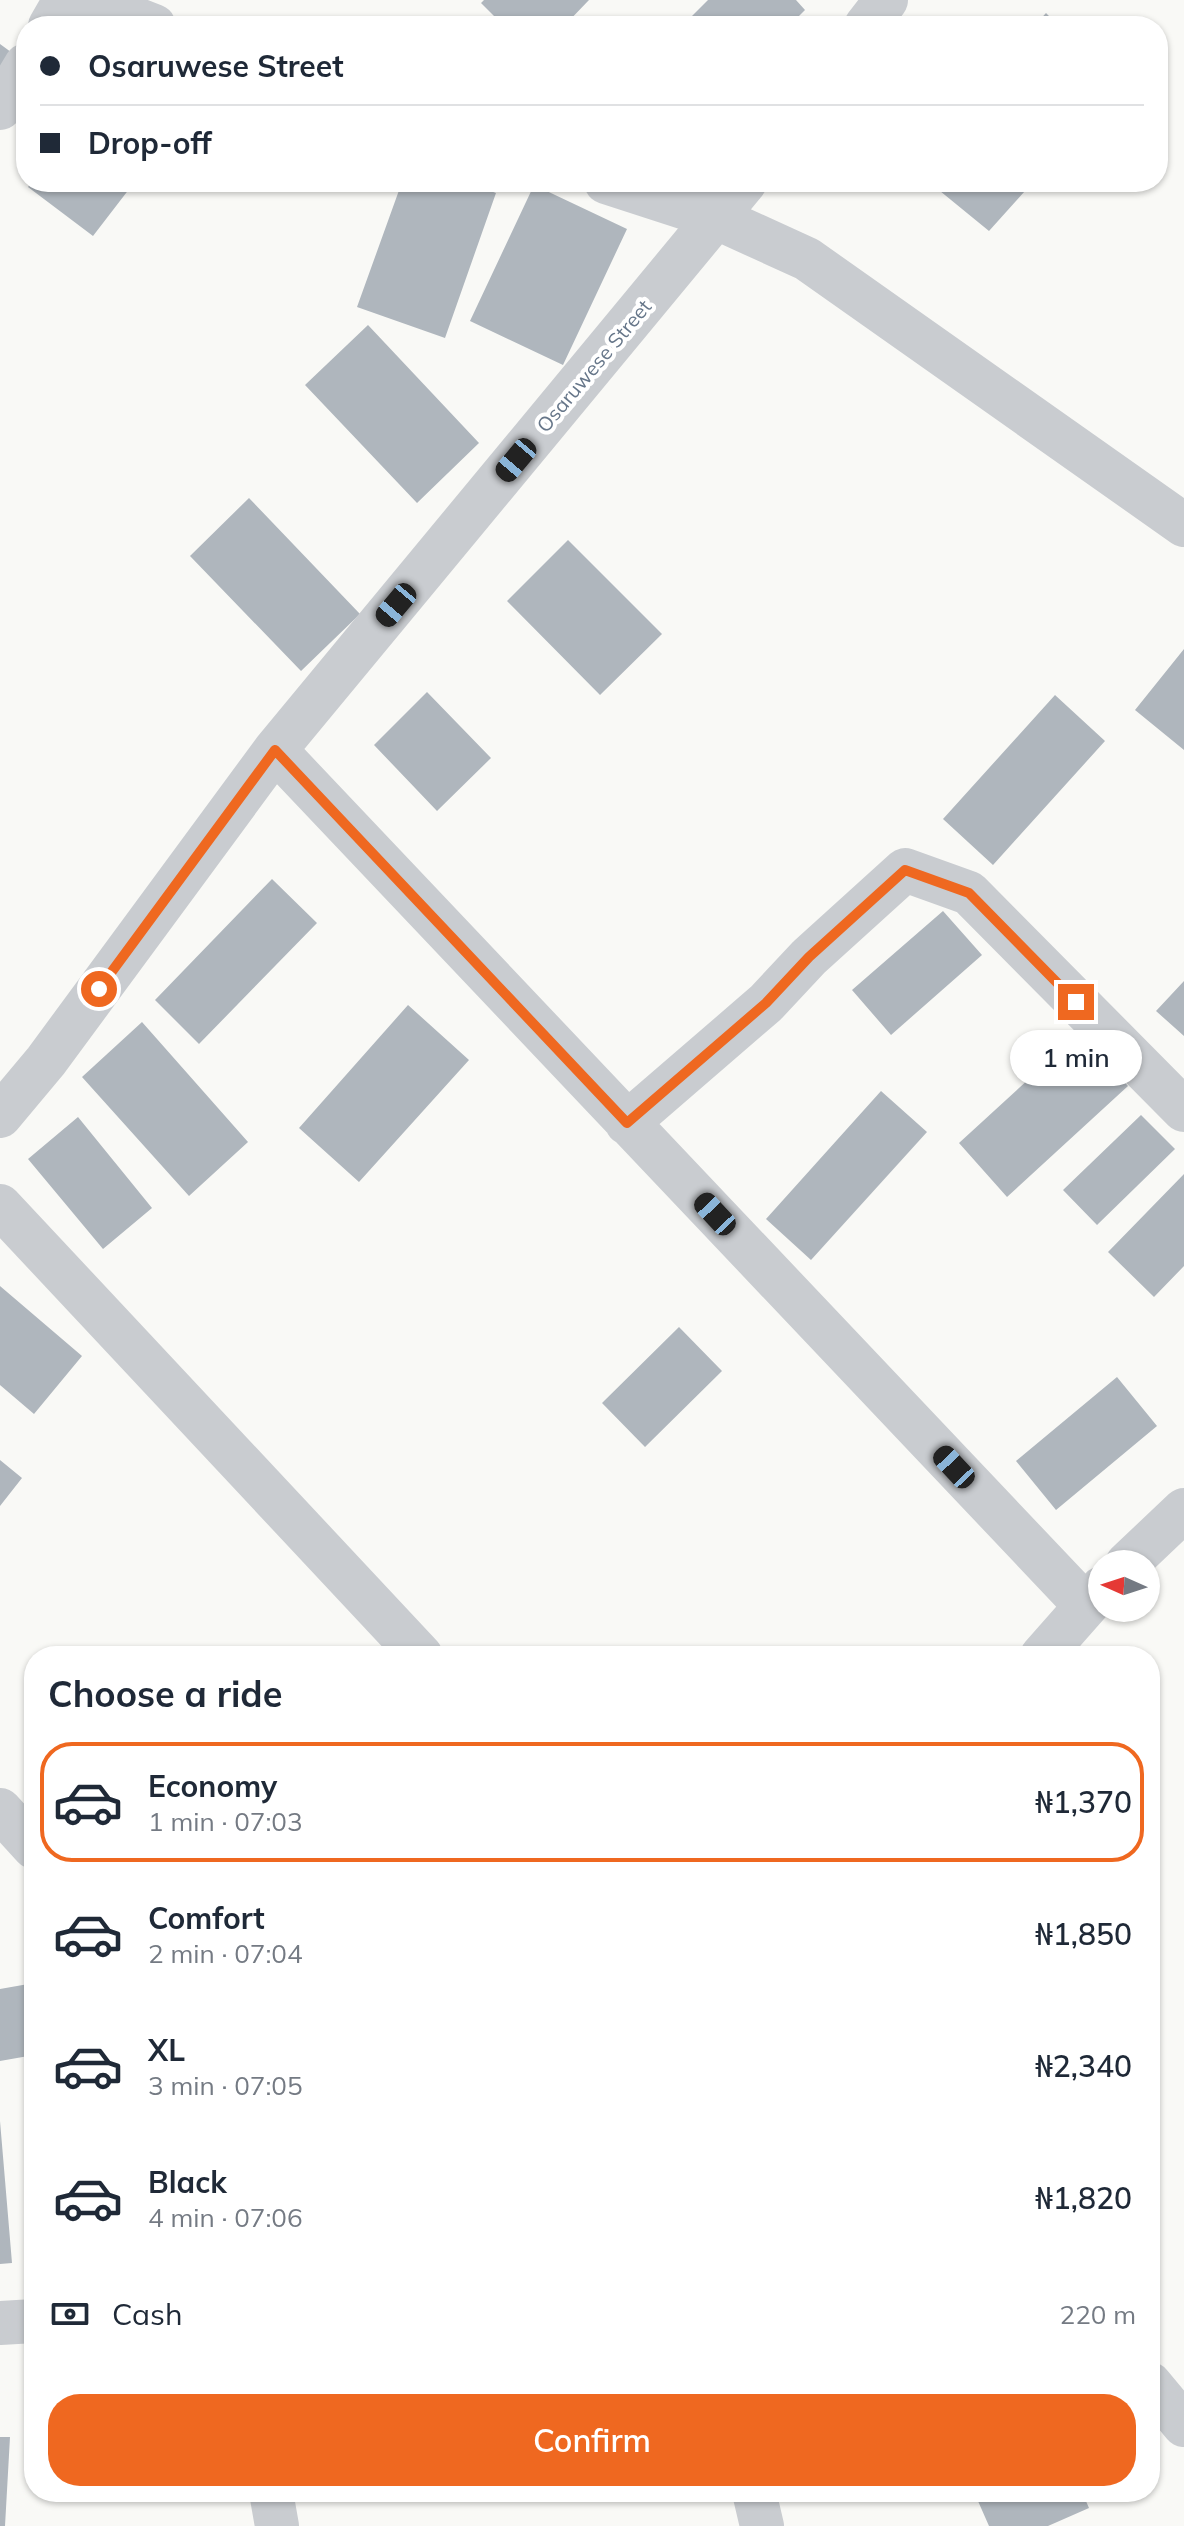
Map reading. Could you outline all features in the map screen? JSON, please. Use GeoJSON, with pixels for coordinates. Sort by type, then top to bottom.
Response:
{"type":"FeatureCollection","features":[{"type":"Feature","properties":{"kind":"street"},"geometry":{"type":"LineString","coordinates":[[87,0],[128,16]]}},
{"type":"Feature","properties":{"kind":"street"},"geometry":{"type":"LineString","coordinates":[[874,16],[886,0]]}},
{"type":"Feature","properties":{"kind":"street"},"geometry":{"type":"LineString","coordinates":[[0,108],[16,82]]}},
{"type":"Feature","properties":{"kind":"street"},"geometry":{"type":"LineString","coordinates":[[637,192],[717,218],[807,259],[1184,525]]}},
{"type":"Feature","properties":{"kind":"street","name":"Osaruwese Street"},"geometry":{"type":"LineString","coordinates":[[0,1116],[46,1061],[275,750],[737,192]]}},
{"type":"Feature","properties":{"kind":"street"},"geometry":{"type":"LineString","coordinates":[[275,750],[627,1123],[1088,1591]]}},
{"type":"Feature","properties":{"kind":"street"},"geometry":{"type":"LineString","coordinates":[[627,1123],[766,1003],[809,957],[905,870],[969,893],[1184,1110]]}},
{"type":"Feature","properties":{"kind":"street"},"geometry":{"type":"LineString","coordinates":[[0,1206],[412,1646]]}},
{"type":"Feature","properties":{"kind":"street"},"geometry":{"type":"LineString","coordinates":[[1142,1550],[1184,1510]]}},
{"type":"Feature","properties":{"kind":"street"},"geometry":{"type":"LineString","coordinates":[[1050,1646],[1088,1602]]}},
{"type":"Feature","properties":{"kind":"street"},"geometry":{"type":"LineString","coordinates":[[0,1810],[24,1836]]}},
{"type":"Feature","properties":{"kind":"street"},"geometry":{"type":"LineString","coordinates":[[0,2323],[24,2322]]}},
{"type":"Feature","properties":{"kind":"street"},"geometry":{"type":"LineString","coordinates":[[1160,2396],[1184,2425]]}},
{"type":"Feature","properties":{"kind":"street"},"geometry":{"type":"LineString","coordinates":[[273,2502],[277,2526]]}},
{"type":"Feature","properties":{"kind":"street"},"geometry":{"type":"LineString","coordinates":[[756,2502],[762,2526]]}},
{"type":"Feature","properties":{"kind":"building"},"geometry":{"type":"Polygon","coordinates":[[[484,0],[589,0],[574,16],[494,16],[481,3],[484,0]]]}},
{"type":"Feature","properties":{"kind":"building"},"geometry":{"type":"Polygon","coordinates":[[[708,0],[796,0],[805,10],[799,16],[692,16],[708,0]]]}},
{"type":"Feature","properties":{"kind":"building"},"geometry":{"type":"Polygon","coordinates":[[[0,44],[15,55],[0,77],[0,44]]]}},
{"type":"Feature","properties":{"kind":"building"},"geometry":{"type":"Polygon","coordinates":[[[35,192],[127,192],[93,236],[35,192]]]}},
{"type":"Feature","properties":{"kind":"building"},"geometry":{"type":"Polygon","coordinates":[[[398,192],[496,193],[445,338],[357,307],[398,192]]]}},
{"type":"Feature","properties":{"kind":"building"},"geometry":{"type":"Polygon","coordinates":[[[531,192],[549,192],[627,229],[563,365],[470,321],[531,192]]]}},
{"type":"Feature","properties":{"kind":"building"},"geometry":{"type":"Polygon","coordinates":[[[941,192],[1024,192],[989,231],[941,192]]]}},
{"type":"Feature","properties":{"kind":"building"},"geometry":{"type":"Polygon","coordinates":[[[368,325],[479,443],[417,503],[305,385],[368,325]]]}},
{"type":"Feature","properties":{"kind":"building"},"geometry":{"type":"Polygon","coordinates":[[[249,498],[360,614],[301,671],[190,556],[249,498]]]}},
{"type":"Feature","properties":{"kind":"building"},"geometry":{"type":"Polygon","coordinates":[[[568,540],[662,634],[600,695],[507,601],[568,540]]]}},
{"type":"Feature","properties":{"kind":"building"},"geometry":{"type":"Polygon","coordinates":[[[1184,649],[1184,750],[1135,710],[1184,649]]]}},
{"type":"Feature","properties":{"kind":"building"},"geometry":{"type":"Polygon","coordinates":[[[427,692],[491,758],[437,811],[374,745],[427,692]]]}},
{"type":"Feature","properties":{"kind":"building"},"geometry":{"type":"Polygon","coordinates":[[[1055,695],[1105,741],[993,865],[943,819],[1055,695]]]}},
{"type":"Feature","properties":{"kind":"building"},"geometry":{"type":"Polygon","coordinates":[[[272,879],[317,923],[199,1044],[155,1000],[272,879]]]}},
{"type":"Feature","properties":{"kind":"building"},"geometry":{"type":"Polygon","coordinates":[[[943,911],[982,955],[891,1035],[852,990],[943,911]]]}},
{"type":"Feature","properties":{"kind":"building"},"geometry":{"type":"Polygon","coordinates":[[[1184,981],[1184,1036],[1156,1011],[1184,981]]]}},
{"type":"Feature","properties":{"kind":"building"},"geometry":{"type":"Polygon","coordinates":[[[408,1005],[469,1060],[359,1182],[299,1128],[408,1005]]]}},
{"type":"Feature","properties":{"kind":"building"},"geometry":{"type":"Polygon","coordinates":[[[142,1022],[248,1142],[189,1196],[82,1077],[142,1022]]]}},
{"type":"Feature","properties":{"kind":"building"},"geometry":{"type":"Polygon","coordinates":[[[1080,1032],[1128,1086],[1007,1197],[959,1143],[1080,1032]]]}},
{"type":"Feature","properties":{"kind":"building"},"geometry":{"type":"Polygon","coordinates":[[[881,1091],[927,1132],[811,1260],[766,1219],[881,1091]]]}},
{"type":"Feature","properties":{"kind":"building"},"geometry":{"type":"Polygon","coordinates":[[[1141,1115],[1175,1149],[1097,1225],[1063,1190],[1141,1115]]]}},
{"type":"Feature","properties":{"kind":"building"},"geometry":{"type":"Polygon","coordinates":[[[78,1117],[152,1208],[103,1249],[28,1159],[78,1117]]]}},
{"type":"Feature","properties":{"kind":"building"},"geometry":{"type":"Polygon","coordinates":[[[1184,1174],[1184,1266],[1154,1297],[1108,1252],[1184,1174]]]}},
{"type":"Feature","properties":{"kind":"building"},"geometry":{"type":"Polygon","coordinates":[[[0,1286],[82,1356],[34,1414],[0,1385],[0,1286]]]}},
{"type":"Feature","properties":{"kind":"building"},"geometry":{"type":"Polygon","coordinates":[[[679,1327],[722,1371],[645,1447],[602,1403],[679,1327]]]}},
{"type":"Feature","properties":{"kind":"building"},"geometry":{"type":"Polygon","coordinates":[[[1117,1377],[1157,1426],[1056,1510],[1016,1461],[1117,1377]]]}},
{"type":"Feature","properties":{"kind":"building"},"geometry":{"type":"Polygon","coordinates":[[[0,1460],[22,1478],[0,1506],[0,1460]]]}},
{"type":"Feature","properties":{"kind":"building"},"geometry":{"type":"Polygon","coordinates":[[[24,1985],[24,2057],[0,2061],[0,1989],[24,1985]]]}},
{"type":"Feature","properties":{"kind":"building"},"geometry":{"type":"Polygon","coordinates":[[[0,2121],[12,2263],[0,2264],[0,2121]]]}},
{"type":"Feature","properties":{"kind":"building"},"geometry":{"type":"Polygon","coordinates":[[[0,2437],[10,2437],[5,2526],[0,2526],[0,2437]]]}},
{"type":"Feature","properties":{"kind":"building"},"geometry":{"type":"Polygon","coordinates":[[[978,2502],[1086,2502],[1089,2508],[1048,2526],[989,2526],[978,2502]]]}},
{"type":"Feature","properties":{"kind":"route"},"geometry":{"type":"LineString","coordinates":[[99,989],[275,750],[627,1123],[766,1003],[809,957],[905,870],[969,893],[1076,1002]]}}]}
